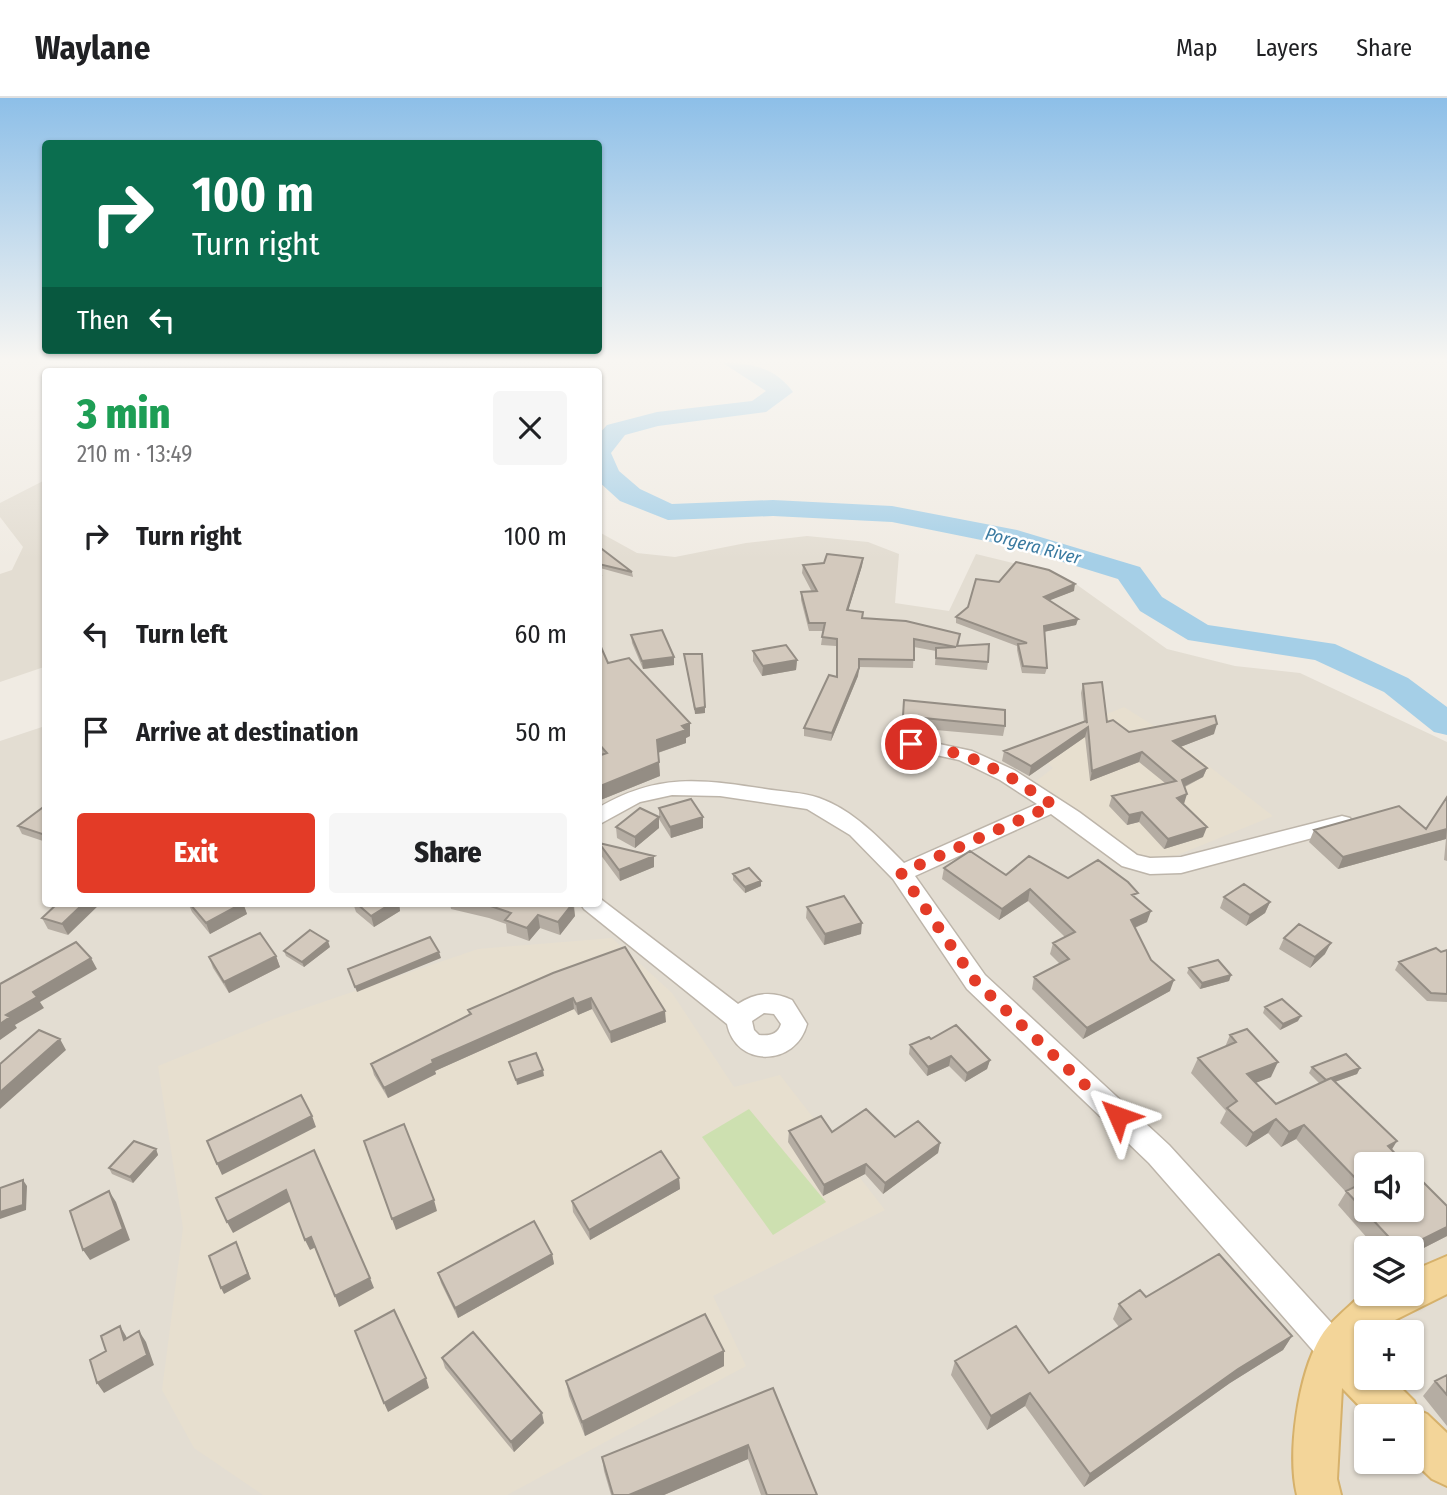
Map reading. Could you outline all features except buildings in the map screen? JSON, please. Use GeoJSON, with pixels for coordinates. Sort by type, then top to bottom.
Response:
{"type":"FeatureCollection","features":[{"type":"Feature","properties":{"kind":"main road"},"geometry":{"type":"LineString","coordinates":[[1424,1285],[1447,1274]]}},
{"type":"Feature","properties":{"kind":"main road"},"geometry":{"type":"LineString","coordinates":[[1319,1495],[1315,1479],[1320,1391],[1335,1351],[1381,1306]]}},
{"type":"Feature","properties":{"kind":"main road"},"geometry":{"type":"LineString","coordinates":[[1335,1351],[1387,1404]]}},
{"type":"Feature","properties":{"kind":"main road"},"geometry":{"type":"LineString","coordinates":[[1424,1441],[1447,1464]]}},
{"type":"Feature","properties":{"kind":"street"},"geometry":{"type":"LineString","coordinates":[[911,744],[965,755],[1007,775],[1130,861],[1150,866],[1181,865],[1362,817]]}},
{"type":"Feature","properties":{"kind":"street"},"geometry":{"type":"LineString","coordinates":[[602,816],[633,797],[672,788],[720,789],[813,803],[858,830],[901,873],[976,982],[1159,1154],[1335,1351]]}},
{"type":"Feature","properties":{"kind":"street"},"geometry":{"type":"LineString","coordinates":[[901,873],[1053,805]]}},
{"type":"Feature","properties":{"kind":"street"},"geometry":{"type":"LineString","coordinates":[[597,907],[739,1019]]}},
{"type":"Feature","properties":{"kind":"shaded area"},"geometry":{"type":"Polygon","coordinates":[[[42,482],[42,668],[0,682],[0,574],[12,570],[23,547],[0,517],[0,503],[42,482]]]}},
{"type":"Feature","properties":{"kind":"shaded area"},"geometry":{"type":"Polygon","coordinates":[[[602,534],[637,553],[675,557],[746,543],[807,536],[868,542],[899,554],[895,603],[949,611],[976,554],[1033,568],[1073,582],[1167,649],[1235,666],[1300,673],[1447,742],[1447,1495],[0,1495],[0,741],[42,727],[42,907],[602,907],[602,534]]]}},
{"type":"Feature","properties":{"kind":"shaded area"},"geometry":{"type":"Polygon","coordinates":[[[1124,707],[1170,736],[1273,816],[1163,861],[1136,857],[1102,835],[1035,782],[1053,768],[1035,750],[1059,733],[1124,707]]]}},
{"type":"Feature","properties":{"kind":"shaded area"},"geometry":{"type":"Polygon","coordinates":[[[612,938],[672,993],[734,1087],[780,1075],[885,1210],[713,1296],[746,1366],[507,1495],[263,1495],[194,1448],[162,1390],[183,1228],[158,1066],[276,1018],[478,949],[612,938]]]}},
{"type":"Feature","properties":{"kind":"green space"},"geometry":{"type":"Polygon","coordinates":[[[749,1109],[826,1202],[773,1235],[702,1137],[749,1109]]]}},
{"type":"Feature","properties":{"kind":"waterway","name":"Porgera River"},"geometry":{"type":"LineString","coordinates":[[602,447],[616,430],[623,428]]}},
{"type":"Feature","properties":{"kind":"waterway","name":"Porgera River"},"geometry":{"type":"LineString","coordinates":[[602,463],[607,475],[630,495],[668,512],[773,508],[892,514],[1017,539],[1129,573],[1151,604],[1199,633],[1323,651],[1396,685],[1447,724]]}},
{"type":"Feature","properties":{"kind":"route"},"geometry":{"type":"LineString","coordinates":[[911,744],[965,755],[1007,775],[1053,805],[901,873],[976,982],[1118,1116]]}}]}
